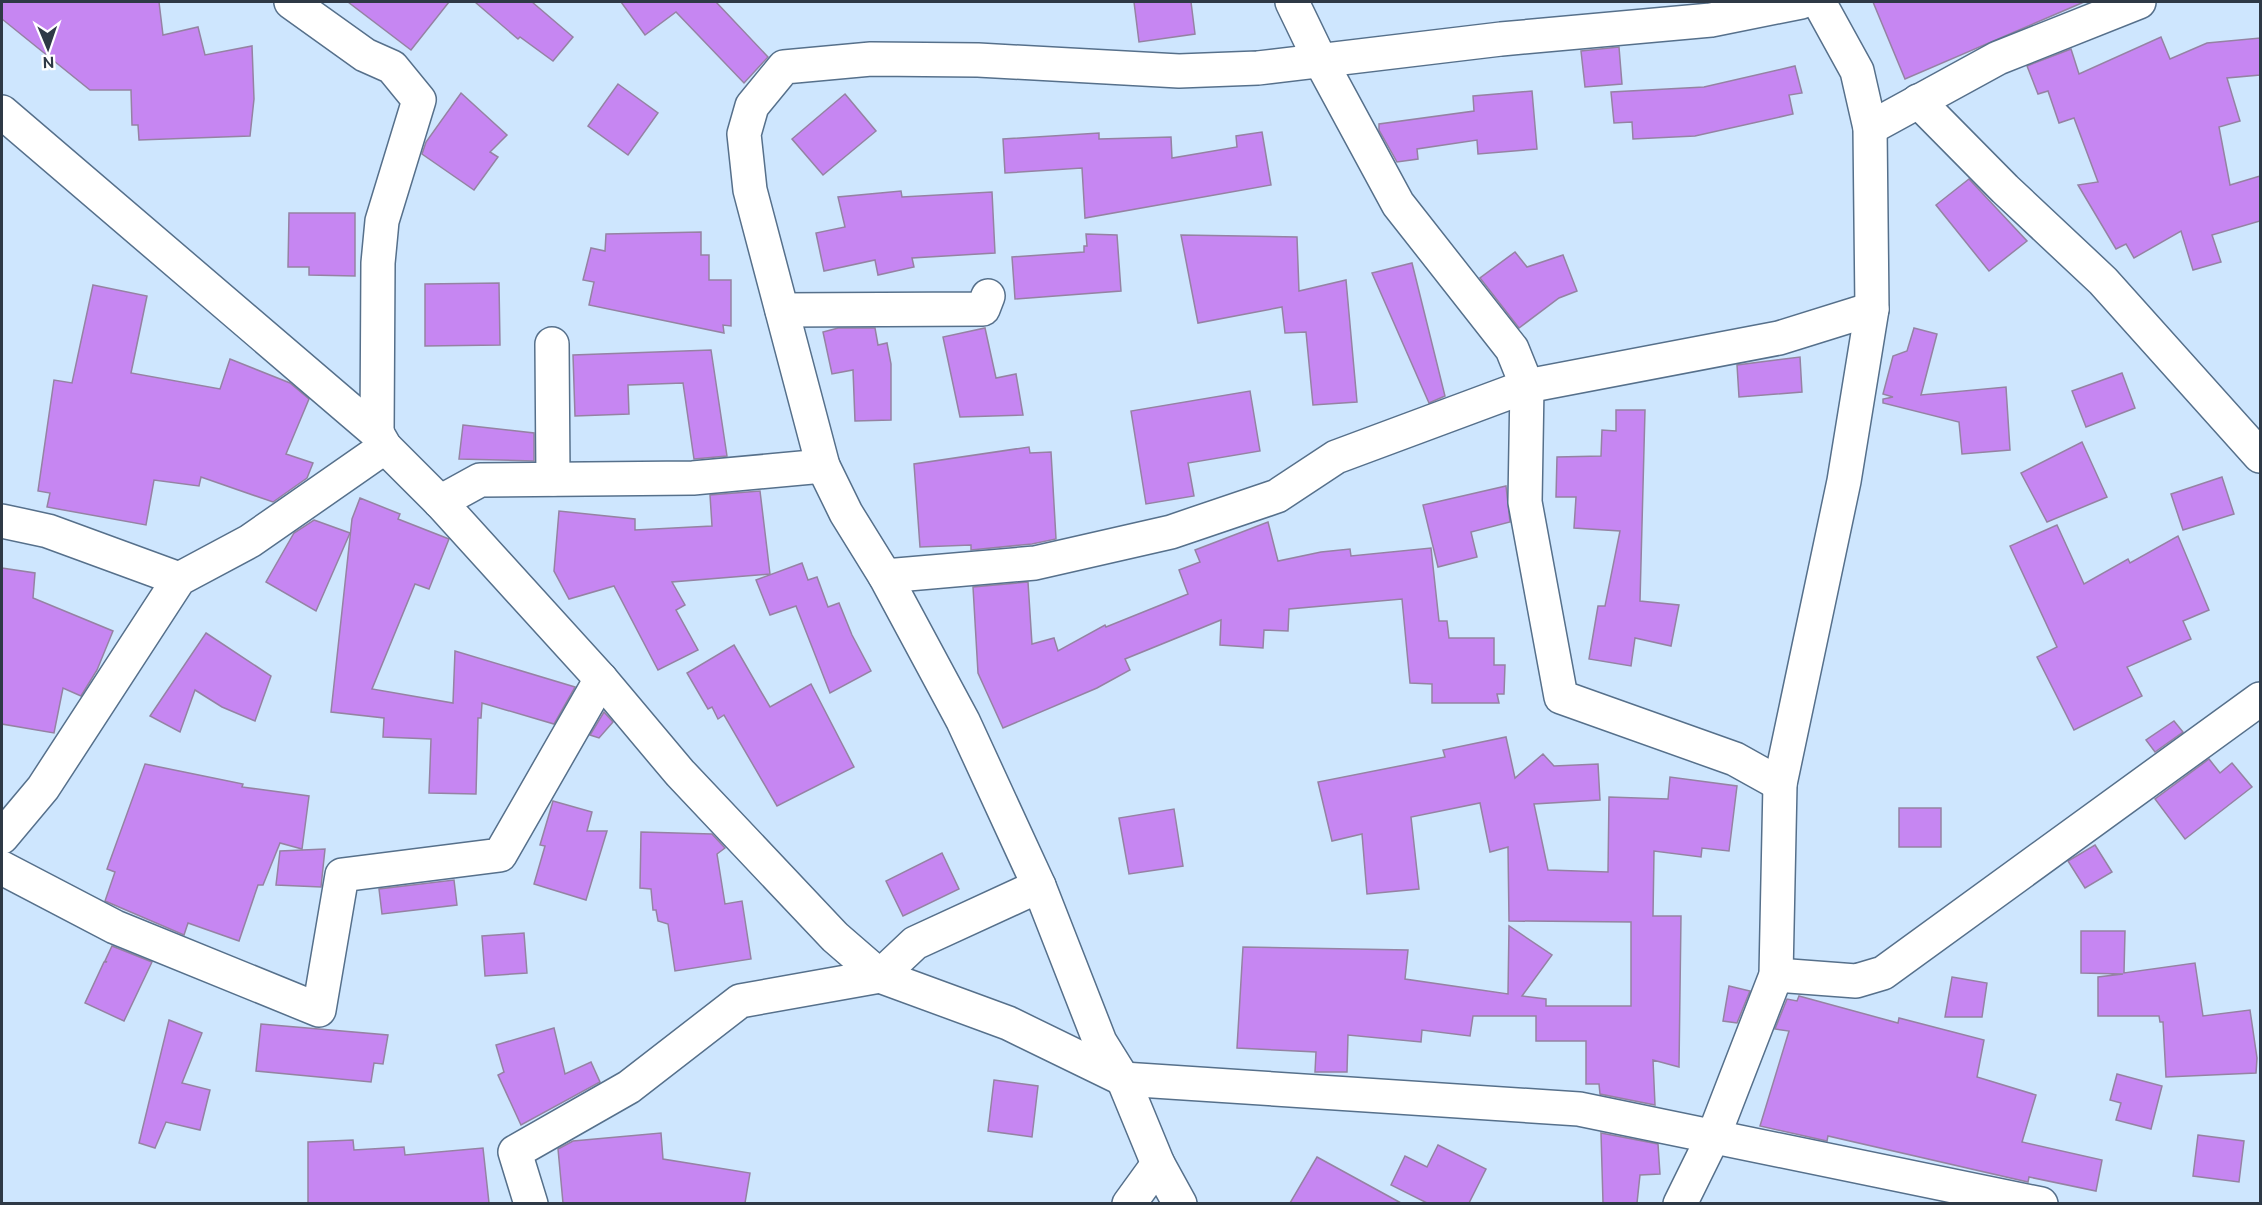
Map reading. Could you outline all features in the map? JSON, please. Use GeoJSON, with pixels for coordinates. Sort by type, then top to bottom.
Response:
{"type":"FeatureCollection","features":[{"type":"Feature","properties":{"kind":"street"},"geometry":{"type":"LineString","coordinates":[[291,2],[365,55],[392,67],[419,100],[382,221],[378,263],[381,440]]}},
{"type":"Feature","properties":{"kind":"street"},"geometry":{"type":"LineString","coordinates":[[1292,2],[1320,60],[1398,204],[1512,349],[1527,386],[1525,502],[1561,697],[1735,759],[1780,784]]}},
{"type":"Feature","properties":{"kind":"street"},"geometry":{"type":"LineString","coordinates":[[1180,1203],[1158,1164],[1123,1079],[1100,1042],[1039,886],[963,721],[885,576],[846,513],[823,466],[750,190],[744,134],[752,106],[784,67],[870,59],[978,60],[1179,71],[1258,68],[1501,39],[1711,20],[1801,2]]}},
{"type":"Feature","properties":{"kind":"street"},"geometry":{"type":"LineString","coordinates":[[1680,1203],[1714,1135],[1776,975],[1780,784],[1844,481],[1872,309],[1870,128],[1857,71],[1819,2]]}},
{"type":"Feature","properties":{"kind":"street"},"geometry":{"type":"LineString","coordinates":[[1870,128],[1998,58],[2139,2]]}},
{"type":"Feature","properties":{"kind":"street"},"geometry":{"type":"LineString","coordinates":[[1918,101],[2005,189],[2103,281],[2260,456]]}},
{"type":"Feature","properties":{"kind":"street"},"geometry":{"type":"LineString","coordinates":[[2,112],[381,440],[601,679],[696,790],[835,937],[880,976],[1008,1023],[1123,1079],[1580,1109],[2041,1203]]}},
{"type":"Feature","properties":{"kind":"street"},"geometry":{"type":"LineString","coordinates":[[782,310],[983,309],[988,296]]}},
{"type":"Feature","properties":{"kind":"street"},"geometry":{"type":"LineString","coordinates":[[885,576],[1035,563],[1171,532],[1276,496],[1336,457],[1527,386],[1779,338],[1872,309]]}},
{"type":"Feature","properties":{"kind":"street"},"geometry":{"type":"LineString","coordinates":[[552,344],[553,479]]}},
{"type":"Feature","properties":{"kind":"street"},"geometry":{"type":"LineString","coordinates":[[2,837],[55,771],[179,579],[250,541],[381,440]]}},
{"type":"Feature","properties":{"kind":"street"},"geometry":{"type":"LineString","coordinates":[[440,502],[480,480],[693,477],[823,466]]}},
{"type":"Feature","properties":{"kind":"street"},"geometry":{"type":"LineString","coordinates":[[2,521],[48,531],[179,579]]}},
{"type":"Feature","properties":{"kind":"street"},"geometry":{"type":"LineString","coordinates":[[2,868],[115,927],[319,1010],[342,875],[500,855],[601,679]]}},
{"type":"Feature","properties":{"kind":"street"},"geometry":{"type":"LineString","coordinates":[[1776,975],[1856,981],[1883,973],[2260,699]]}},
{"type":"Feature","properties":{"kind":"street"},"geometry":{"type":"LineString","coordinates":[[531,1203],[515,1152],[629,1087],[740,1002],[880,976],[915,943],[1039,886]]}},
{"type":"Feature","properties":{"kind":"street"},"geometry":{"type":"LineString","coordinates":[[1129,1203],[1158,1164]]}},
{"type":"Feature","properties":{"kind":"building"},"geometry":{"type":"Polygon","coordinates":[[[2,2],[159,2],[163,35],[198,27],[205,55],[252,46],[254,99],[250,136],[139,140],[138,125],[132,125],[131,90],[90,90],[2,19],[2,2]]]}},
{"type":"Feature","properties":{"kind":"building"},"geometry":{"type":"Polygon","coordinates":[[[348,2],[449,2],[411,50],[348,2]]]}},
{"type":"Feature","properties":{"kind":"building"},"geometry":{"type":"Polygon","coordinates":[[[475,2],[532,2],[573,37],[553,61],[520,37],[518,39],[475,2]]]}},
{"type":"Feature","properties":{"kind":"building"},"geometry":{"type":"Polygon","coordinates":[[[621,2],[716,2],[768,57],[744,83],[676,12],[645,35],[621,2]]]}},
{"type":"Feature","properties":{"kind":"building"},"geometry":{"type":"Polygon","coordinates":[[[1134,2],[1191,2],[1195,34],[1139,42],[1134,2]]]}},
{"type":"Feature","properties":{"kind":"building"},"geometry":{"type":"Polygon","coordinates":[[[1873,2],[2084,2],[1905,79],[1873,2]]]}},
{"type":"Feature","properties":{"kind":"building"},"geometry":{"type":"Polygon","coordinates":[[[2161,37],[2170,59],[2207,43],[2260,38],[2260,75],[2227,78],[2240,121],[2219,127],[2230,185],[2260,176],[2260,221],[2212,235],[2221,262],[2193,270],[2181,231],[2134,258],[2126,244],[2116,249],[2078,185],[2098,182],[2074,118],[2059,123],[2048,91],[2038,94],[2027,66],[2071,49],[2079,74],[2161,37]]]}},
{"type":"Feature","properties":{"kind":"building"},"geometry":{"type":"Polygon","coordinates":[[[1619,47],[1622,84],[1585,87],[1581,51],[1619,47]]]}},
{"type":"Feature","properties":{"kind":"building"},"geometry":{"type":"Polygon","coordinates":[[[1795,66],[1802,93],[1789,95],[1793,114],[1695,136],[1633,139],[1632,122],[1614,123],[1611,92],[1704,87],[1795,66]]]}},
{"type":"Feature","properties":{"kind":"building"},"geometry":{"type":"Polygon","coordinates":[[[618,84],[658,113],[628,155],[588,126],[618,84]]]}},
{"type":"Feature","properties":{"kind":"building"},"geometry":{"type":"Polygon","coordinates":[[[1532,91],[1537,149],[1478,154],[1477,140],[1417,149],[1418,159],[1397,162],[1379,130],[1379,124],[1474,111],[1473,96],[1532,91]]]}},
{"type":"Feature","properties":{"kind":"building"},"geometry":{"type":"Polygon","coordinates":[[[461,93],[507,135],[490,152],[498,157],[474,190],[422,154],[426,142],[461,93]]]}},
{"type":"Feature","properties":{"kind":"building"},"geometry":{"type":"Polygon","coordinates":[[[845,94],[876,131],[823,175],[792,139],[845,94]]]}},
{"type":"Feature","properties":{"kind":"building"},"geometry":{"type":"Polygon","coordinates":[[[1262,132],[1271,185],[1085,218],[1082,168],[1005,173],[1003,139],[1099,133],[1099,139],[1171,137],[1172,158],[1237,147],[1236,136],[1262,132]]]}},
{"type":"Feature","properties":{"kind":"building"},"geometry":{"type":"Polygon","coordinates":[[[1969,179],[2027,241],[1989,271],[1936,205],[1969,179]]]}},
{"type":"Feature","properties":{"kind":"building"},"geometry":{"type":"Polygon","coordinates":[[[901,191],[902,197],[992,192],[995,253],[912,258],[914,267],[878,275],[875,260],[824,271],[816,233],[845,227],[838,197],[901,191]]]}},
{"type":"Feature","properties":{"kind":"building"},"geometry":{"type":"Polygon","coordinates":[[[289,213],[355,213],[355,276],[309,275],[309,267],[288,267],[289,213]]]}},
{"type":"Feature","properties":{"kind":"building"},"geometry":{"type":"Polygon","coordinates":[[[701,232],[701,255],[709,255],[709,280],[731,280],[731,326],[723,325],[724,333],[589,305],[594,282],[583,280],[591,248],[605,251],[606,234],[701,232]]]}},
{"type":"Feature","properties":{"kind":"building"},"geometry":{"type":"Polygon","coordinates":[[[1086,234],[1117,235],[1121,291],[1015,299],[1012,257],[1084,252],[1084,246],[1087,246],[1086,234]]]}},
{"type":"Feature","properties":{"kind":"building"},"geometry":{"type":"Polygon","coordinates":[[[1181,235],[1297,237],[1299,291],[1346,280],[1357,402],[1313,405],[1306,332],[1285,333],[1282,307],[1198,323],[1181,235]]]}},
{"type":"Feature","properties":{"kind":"building"},"geometry":{"type":"Polygon","coordinates":[[[1515,252],[1527,267],[1563,255],[1577,291],[1559,298],[1519,328],[1480,278],[1515,252]]]}},
{"type":"Feature","properties":{"kind":"building"},"geometry":{"type":"Polygon","coordinates":[[[1412,263],[1445,396],[1429,403],[1372,273],[1412,263]]]}},
{"type":"Feature","properties":{"kind":"building"},"geometry":{"type":"Polygon","coordinates":[[[499,283],[500,345],[425,346],[425,284],[499,283]]]}},
{"type":"Feature","properties":{"kind":"building"},"geometry":{"type":"Polygon","coordinates":[[[93,285],[147,296],[131,373],[220,389],[230,359],[290,383],[309,399],[286,454],[313,463],[307,478],[273,502],[201,477],[199,486],[154,480],[146,525],[47,507],[50,493],[38,491],[54,380],[72,383],[93,285]]]}},
{"type":"Feature","properties":{"kind":"building"},"geometry":{"type":"Polygon","coordinates":[[[838,328],[875,328],[878,345],[887,343],[891,364],[891,420],[855,421],[853,370],[832,374],[823,332],[838,328]]]}},
{"type":"Feature","properties":{"kind":"building"},"geometry":{"type":"Polygon","coordinates":[[[985,328],[996,378],[1016,374],[1023,415],[960,417],[943,337],[985,328]]]}},
{"type":"Feature","properties":{"kind":"building"},"geometry":{"type":"Polygon","coordinates":[[[1914,328],[1937,334],[1921,395],[2006,387],[2010,450],[1962,454],[1959,422],[1883,403],[1883,399],[1893,397],[1883,394],[1893,356],[1907,351],[1914,328]]]}},
{"type":"Feature","properties":{"kind":"building"},"geometry":{"type":"Polygon","coordinates":[[[711,350],[727,456],[694,459],[683,383],[628,385],[629,414],[575,416],[573,355],[711,350]]]}},
{"type":"Feature","properties":{"kind":"building"},"geometry":{"type":"Polygon","coordinates":[[[1800,357],[1802,392],[1739,397],[1737,365],[1800,357]]]}},
{"type":"Feature","properties":{"kind":"building"},"geometry":{"type":"Polygon","coordinates":[[[2122,373],[2135,408],[2086,427],[2072,391],[2122,373]]]}},
{"type":"Feature","properties":{"kind":"building"},"geometry":{"type":"Polygon","coordinates":[[[1250,391],[1260,451],[1188,463],[1194,496],[1146,504],[1131,411],[1250,391]]]}},
{"type":"Feature","properties":{"kind":"building"},"geometry":{"type":"Polygon","coordinates":[[[1616,410],[1645,410],[1640,601],[1679,605],[1671,646],[1635,638],[1631,666],[1589,659],[1598,606],[1605,606],[1620,531],[1574,528],[1576,497],[1556,497],[1557,457],[1601,456],[1602,430],[1616,431],[1616,410]]]}},
{"type":"Feature","properties":{"kind":"building"},"geometry":{"type":"Polygon","coordinates":[[[463,425],[534,433],[534,461],[459,459],[463,425]]]}},
{"type":"Feature","properties":{"kind":"building"},"geometry":{"type":"Polygon","coordinates":[[[2082,442],[2107,497],[2047,522],[2021,473],[2082,442]]]}},
{"type":"Feature","properties":{"kind":"building"},"geometry":{"type":"Polygon","coordinates":[[[1029,447],[1030,453],[1051,452],[1056,539],[1032,544],[971,550],[971,545],[920,547],[914,464],[1029,447]]]}},
{"type":"Feature","properties":{"kind":"building"},"geometry":{"type":"Polygon","coordinates":[[[2222,477],[2234,514],[2183,530],[2171,494],[2222,477]]]}},
{"type":"Feature","properties":{"kind":"building"},"geometry":{"type":"Polygon","coordinates":[[[1506,486],[1510,522],[1471,532],[1477,557],[1438,567],[1423,505],[1506,486]]]}},
{"type":"Feature","properties":{"kind":"building"},"geometry":{"type":"Polygon","coordinates":[[[760,491],[770,574],[672,582],[685,605],[676,610],[698,650],[658,670],[614,586],[569,599],[554,571],[559,511],[635,519],[635,530],[712,526],[710,495],[760,491]]]}},
{"type":"Feature","properties":{"kind":"building"},"geometry":{"type":"Polygon","coordinates":[[[360,498],[400,514],[398,519],[449,539],[429,589],[415,584],[372,689],[453,703],[455,651],[575,687],[554,724],[482,703],[481,718],[478,718],[476,794],[429,793],[431,739],[383,737],[384,718],[331,712],[352,519],[360,498]]]}},
{"type":"Feature","properties":{"kind":"building"},"geometry":{"type":"Polygon","coordinates":[[[314,520],[350,533],[316,611],[266,582],[294,533],[314,520]]]}},
{"type":"Feature","properties":{"kind":"building"},"geometry":{"type":"Polygon","coordinates":[[[1268,522],[1278,561],[1321,552],[1350,549],[1351,556],[1431,548],[1439,621],[1447,621],[1449,638],[1494,638],[1494,665],[1505,665],[1504,694],[1497,694],[1499,703],[1432,703],[1432,684],[1410,683],[1402,599],[1289,609],[1288,631],[1264,630],[1263,648],[1220,645],[1221,620],[1125,659],[1130,670],[1097,688],[1003,728],[978,673],[973,587],[1028,582],[1032,644],[1054,638],[1058,651],[1105,625],[1106,627],[1188,594],[1179,570],[1200,562],[1195,550],[1268,522]]]}},
{"type":"Feature","properties":{"kind":"building"},"geometry":{"type":"Polygon","coordinates":[[[2057,525],[2084,584],[2128,559],[2130,563],[2178,536],[2209,610],[2183,621],[2191,639],[2127,667],[2142,696],[2074,730],[2037,657],[2057,647],[2010,546],[2057,525]]]}},
{"type":"Feature","properties":{"kind":"building"},"geometry":{"type":"Polygon","coordinates":[[[802,563],[808,580],[817,577],[828,607],[839,603],[852,635],[871,671],[830,693],[796,606],[770,615],[756,580],[802,563]]]}},
{"type":"Feature","properties":{"kind":"building"},"geometry":{"type":"Polygon","coordinates":[[[2,568],[35,573],[33,598],[113,631],[97,670],[81,696],[63,688],[54,733],[2,724],[2,568]]]}},
{"type":"Feature","properties":{"kind":"building"},"geometry":{"type":"Polygon","coordinates":[[[206,633],[271,676],[255,721],[222,707],[195,690],[180,732],[150,716],[206,633]]]}},
{"type":"Feature","properties":{"kind":"building"},"geometry":{"type":"Polygon","coordinates":[[[734,645],[770,707],[811,684],[854,767],[777,806],[724,715],[718,719],[712,707],[708,709],[687,673],[734,645]]]}},
{"type":"Feature","properties":{"kind":"building"},"geometry":{"type":"Polygon","coordinates":[[[604,712],[613,722],[599,738],[590,735],[604,712]]]}},
{"type":"Feature","properties":{"kind":"building"},"geometry":{"type":"Polygon","coordinates":[[[2174,721],[2183,732],[2155,752],[2146,740],[2174,721]]]}},
{"type":"Feature","properties":{"kind":"building"},"geometry":{"type":"Polygon","coordinates":[[[1506,737],[1515,778],[1543,754],[1554,766],[1598,764],[1600,800],[1534,804],[1548,870],[1608,872],[1609,797],[1668,799],[1670,777],[1737,786],[1729,851],[1702,848],[1701,857],[1654,851],[1653,916],[1681,916],[1679,1067],[1653,1060],[1655,1105],[1600,1094],[1599,1084],[1586,1084],[1586,1041],[1536,1041],[1536,1016],[1473,1016],[1470,1036],[1422,1030],[1421,1042],[1348,1035],[1347,1072],[1315,1072],[1316,1052],[1237,1048],[1243,947],[1408,950],[1405,979],[1508,994],[1509,926],[1552,955],[1522,996],[1546,999],[1546,1006],[1631,1006],[1631,922],[1509,921],[1508,847],[1490,852],[1480,803],[1411,817],[1419,889],[1367,894],[1362,834],[1332,841],[1318,782],[1445,757],[1443,750],[1506,737]]]}},
{"type":"Feature","properties":{"kind":"building"},"geometry":{"type":"Polygon","coordinates":[[[2209,759],[2220,773],[2232,763],[2252,787],[2185,839],[2155,799],[2209,759]]]}},
{"type":"Feature","properties":{"kind":"building"},"geometry":{"type":"Polygon","coordinates":[[[145,764],[243,784],[242,787],[309,796],[302,849],[280,843],[263,885],[258,885],[239,941],[188,923],[184,935],[105,901],[115,872],[107,869],[145,764]]]}},
{"type":"Feature","properties":{"kind":"building"},"geometry":{"type":"Polygon","coordinates":[[[553,801],[592,812],[587,831],[607,831],[586,900],[534,884],[545,846],[540,845],[553,801]]]}},
{"type":"Feature","properties":{"kind":"building"},"geometry":{"type":"Polygon","coordinates":[[[1899,808],[1941,808],[1941,847],[1899,847],[1899,808]]]}},
{"type":"Feature","properties":{"kind":"building"},"geometry":{"type":"Polygon","coordinates":[[[1174,809],[1183,866],[1129,874],[1119,818],[1174,809]]]}},
{"type":"Feature","properties":{"kind":"building"},"geometry":{"type":"Polygon","coordinates":[[[641,832],[712,834],[725,848],[717,854],[725,904],[742,901],[751,959],[675,971],[668,924],[658,921],[656,910],[653,910],[651,889],[640,888],[641,832]]]}},
{"type":"Feature","properties":{"kind":"building"},"geometry":{"type":"Polygon","coordinates":[[[2095,845],[2112,872],[2085,888],[2068,861],[2095,845]]]}},
{"type":"Feature","properties":{"kind":"building"},"geometry":{"type":"Polygon","coordinates":[[[325,849],[321,887],[276,885],[280,851],[325,849]]]}},
{"type":"Feature","properties":{"kind":"building"},"geometry":{"type":"Polygon","coordinates":[[[942,853],[959,889],[903,916],[886,881],[942,853]]]}},
{"type":"Feature","properties":{"kind":"building"},"geometry":{"type":"Polygon","coordinates":[[[454,880],[457,905],[382,914],[379,889],[454,880]]]}},
{"type":"Feature","properties":{"kind":"building"},"geometry":{"type":"Polygon","coordinates":[[[2081,931],[2125,931],[2124,973],[2195,963],[2203,1016],[2250,1010],[2257,1058],[2256,1073],[2166,1077],[2163,1022],[2160,1022],[2159,1016],[2098,1016],[2098,977],[2123,974],[2081,973],[2081,931]]]}},
{"type":"Feature","properties":{"kind":"building"},"geometry":{"type":"Polygon","coordinates":[[[524,933],[527,973],[485,976],[482,936],[524,933]]]}},
{"type":"Feature","properties":{"kind":"building"},"geometry":{"type":"Polygon","coordinates":[[[112,946],[152,962],[124,1021],[85,1003],[104,962],[107,962],[105,961],[112,946]]]}},
{"type":"Feature","properties":{"kind":"building"},"geometry":{"type":"Polygon","coordinates":[[[1952,977],[1987,983],[1982,1017],[1945,1017],[1952,977]]]}},
{"type":"Feature","properties":{"kind":"building"},"geometry":{"type":"Polygon","coordinates":[[[1729,986],[1750,991],[1737,1023],[1723,1021],[1729,986]]]}},
{"type":"Feature","properties":{"kind":"building"},"geometry":{"type":"Polygon","coordinates":[[[1799,996],[1898,1023],[1899,1018],[1984,1040],[1977,1077],[2036,1095],[2022,1142],[2102,1160],[2096,1191],[2029,1177],[2028,1182],[1828,1136],[1827,1141],[1760,1126],[1789,1031],[1775,1029],[1787,999],[1797,1001],[1799,996]]]}},
{"type":"Feature","properties":{"kind":"building"},"geometry":{"type":"Polygon","coordinates":[[[169,1020],[202,1033],[182,1083],[210,1090],[200,1130],[166,1122],[155,1148],[139,1143],[169,1020]]]}},
{"type":"Feature","properties":{"kind":"building"},"geometry":{"type":"Polygon","coordinates":[[[261,1024],[388,1035],[383,1064],[374,1063],[371,1082],[256,1071],[261,1024]]]}},
{"type":"Feature","properties":{"kind":"building"},"geometry":{"type":"Polygon","coordinates":[[[554,1028],[565,1074],[591,1062],[600,1082],[521,1125],[498,1075],[504,1072],[496,1045],[554,1028]]]}},
{"type":"Feature","properties":{"kind":"building"},"geometry":{"type":"Polygon","coordinates":[[[2117,1074],[2162,1086],[2151,1129],[2116,1120],[2121,1103],[2110,1100],[2117,1074]]]}},
{"type":"Feature","properties":{"kind":"building"},"geometry":{"type":"Polygon","coordinates":[[[994,1080],[1038,1086],[1032,1137],[988,1131],[994,1080]]]}},
{"type":"Feature","properties":{"kind":"building"},"geometry":{"type":"Polygon","coordinates":[[[661,1133],[663,1159],[750,1173],[745,1203],[563,1203],[558,1149],[573,1141],[661,1133]]]}},
{"type":"Feature","properties":{"kind":"building"},"geometry":{"type":"Polygon","coordinates":[[[1601,1133],[1658,1144],[1660,1174],[1640,1175],[1637,1203],[1603,1203],[1601,1133]]]}},
{"type":"Feature","properties":{"kind":"building"},"geometry":{"type":"Polygon","coordinates":[[[2198,1135],[2244,1141],[2239,1182],[2193,1176],[2198,1135]]]}},
{"type":"Feature","properties":{"kind":"building"},"geometry":{"type":"Polygon","coordinates":[[[353,1140],[354,1150],[404,1147],[405,1155],[483,1148],[489,1203],[308,1203],[308,1142],[353,1140]]]}},
{"type":"Feature","properties":{"kind":"building"},"geometry":{"type":"Polygon","coordinates":[[[1438,1145],[1486,1169],[1469,1203],[1427,1203],[1391,1185],[1405,1156],[1427,1167],[1438,1145]]]}},
{"type":"Feature","properties":{"kind":"building"},"geometry":{"type":"Polygon","coordinates":[[[1317,1157],[1401,1203],[1290,1203],[1317,1157]]]}}]}
